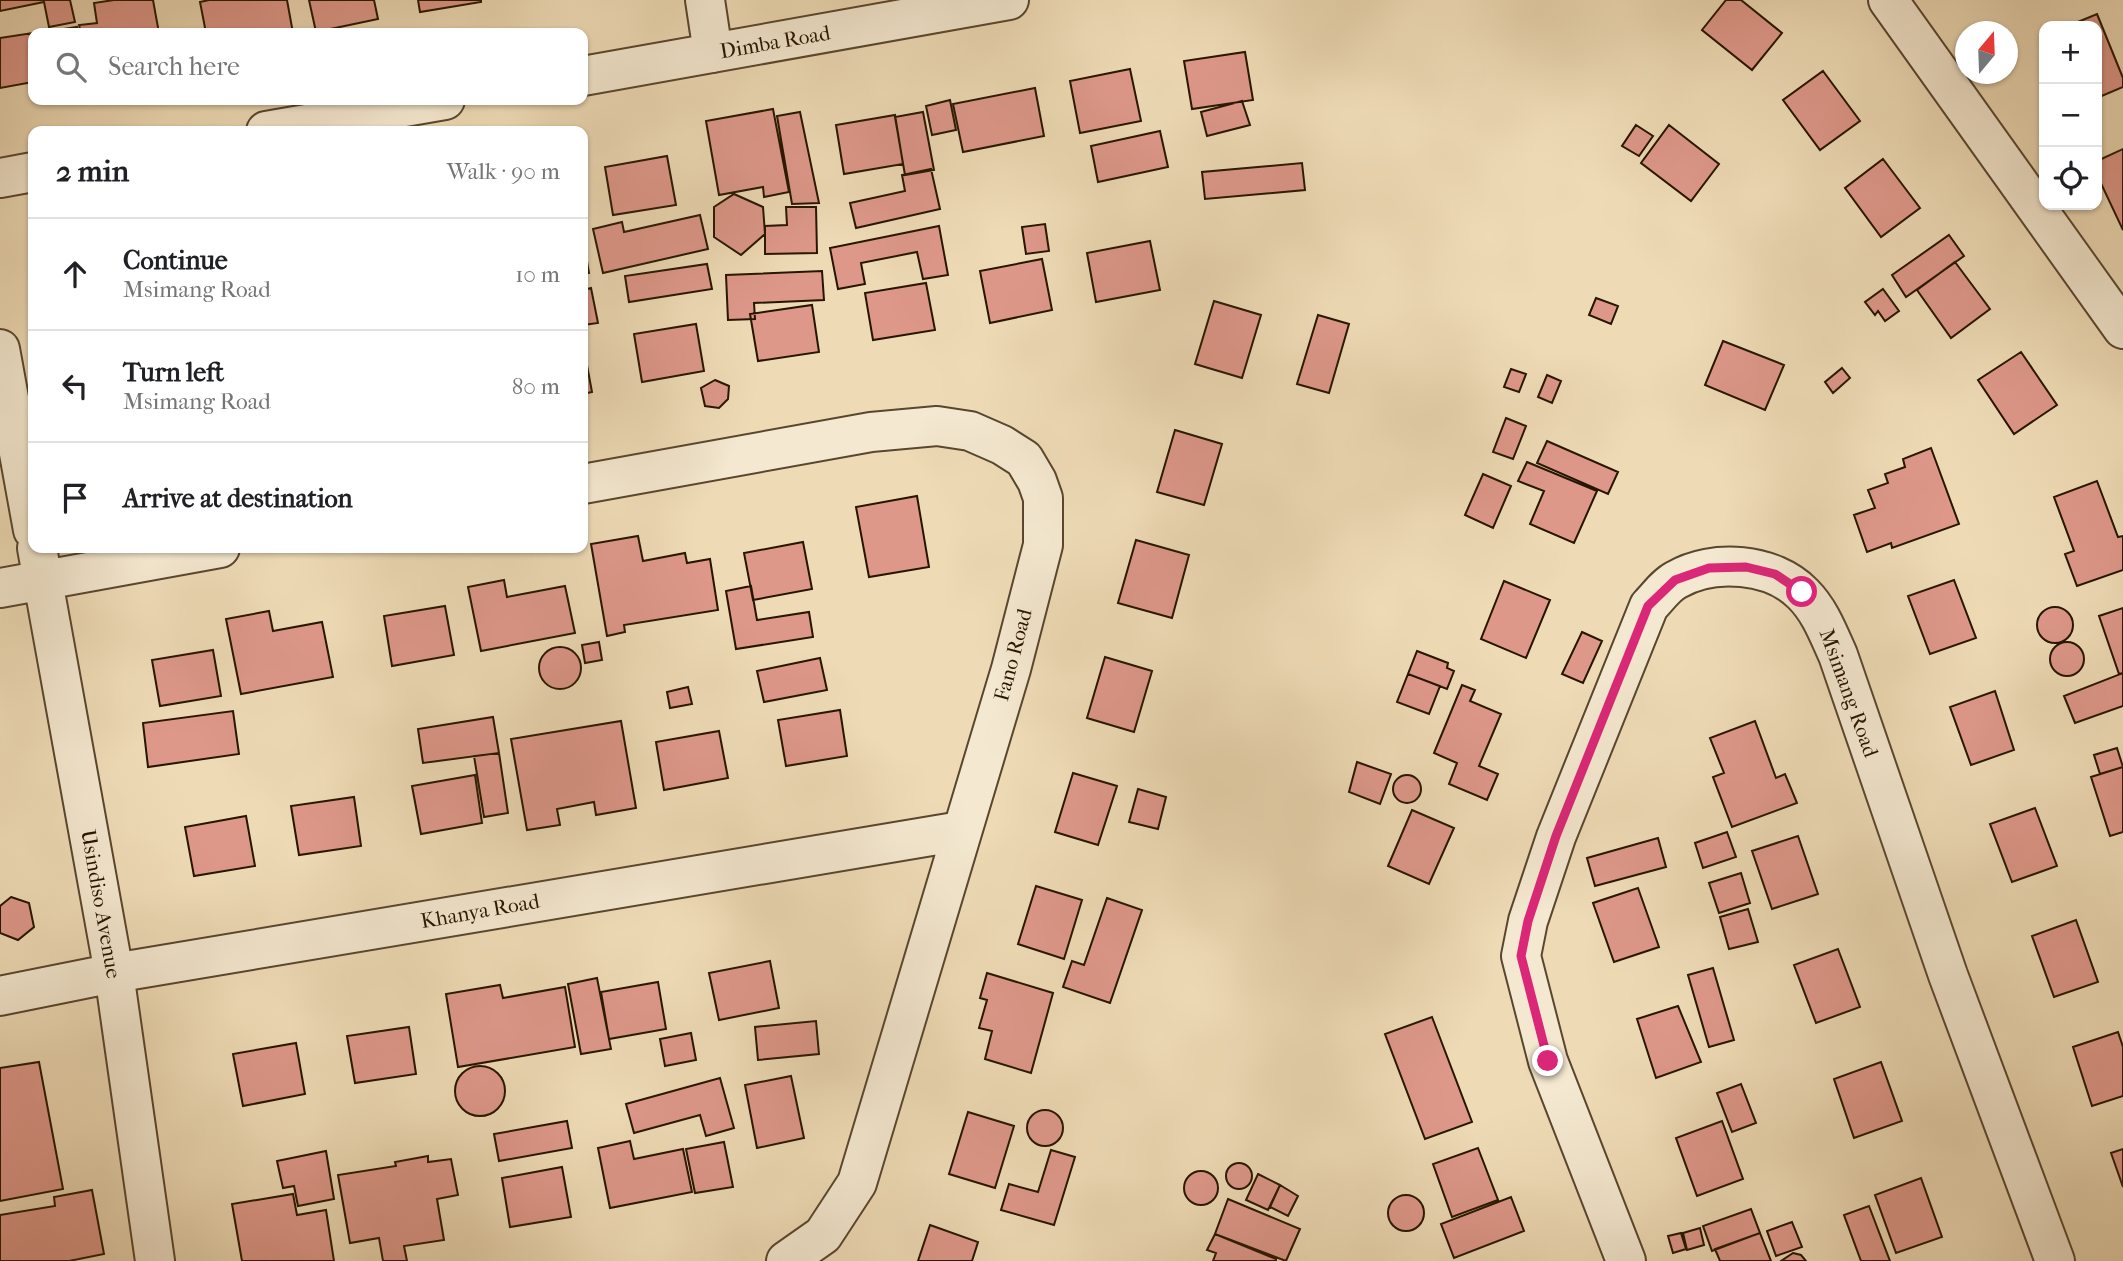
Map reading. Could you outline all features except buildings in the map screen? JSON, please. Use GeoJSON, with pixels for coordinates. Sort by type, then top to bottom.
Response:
{"type":"FeatureCollection","features":[{"type":"Feature","properties":{"kind":"street"},"geometry":{"type":"LineString","coordinates":[[705,0],[713,53]]}},
{"type":"Feature","properties":{"kind":"street","name":"Dimba Road"},"geometry":{"type":"LineString","coordinates":[[588,75],[1009,0]]}},
{"type":"Feature","properties":{"kind":"street"},"geometry":{"type":"LineString","coordinates":[[1888,0],[2123,329]]}},
{"type":"Feature","properties":{"kind":"street"},"geometry":{"type":"LineString","coordinates":[[295,126],[417,105]]}},
{"type":"Feature","properties":{"kind":"street"},"geometry":{"type":"LineString","coordinates":[[0,178],[28,173]]}},
{"type":"Feature","properties":{"kind":"street"},"geometry":{"type":"LineString","coordinates":[[0,349],[28,503]]}},
{"type":"Feature","properties":{"kind":"street","name":"Fano Road"},"geometry":{"type":"LineString","coordinates":[[588,483],[871,432],[937,426],[970,431],[1002,445],[1024,459],[1043,498],[1043,545],[1011,669],[961,831],[899,1052],[857,1183],[823,1235],[786,1261]]}},
{"type":"Feature","properties":{"kind":"street"},"geometry":{"type":"LineString","coordinates":[[0,588],[39,563],[160,553]]}},
{"type":"Feature","properties":{"kind":"street","name":"Usindiso Avenue"},"geometry":{"type":"LineString","coordinates":[[39,563],[114,973],[155,1261]]}},
{"type":"Feature","properties":{"kind":"street","name":"Msimang Road"},"geometry":{"type":"LineString","coordinates":[[1626,1261],[1548,1061],[1521,956],[1528,921],[1556,836],[1648,606],[1675,580],[1709,568],[1746,567],[1775,574],[1802,592],[1821,617],[1948,975],[2055,1261]]}},
{"type":"Feature","properties":{"kind":"street","name":"Khanya Road"},"geometry":{"type":"LineString","coordinates":[[0,996],[114,973],[961,831]]}},
{"type":"Feature","properties":{"kind":"route"},"geometry":{"type":"LineString","coordinates":[[1548,1061],[1521,956],[1528,921],[1556,836],[1648,606],[1675,580],[1709,568],[1746,567],[1775,574],[1802,592]]}}]}
